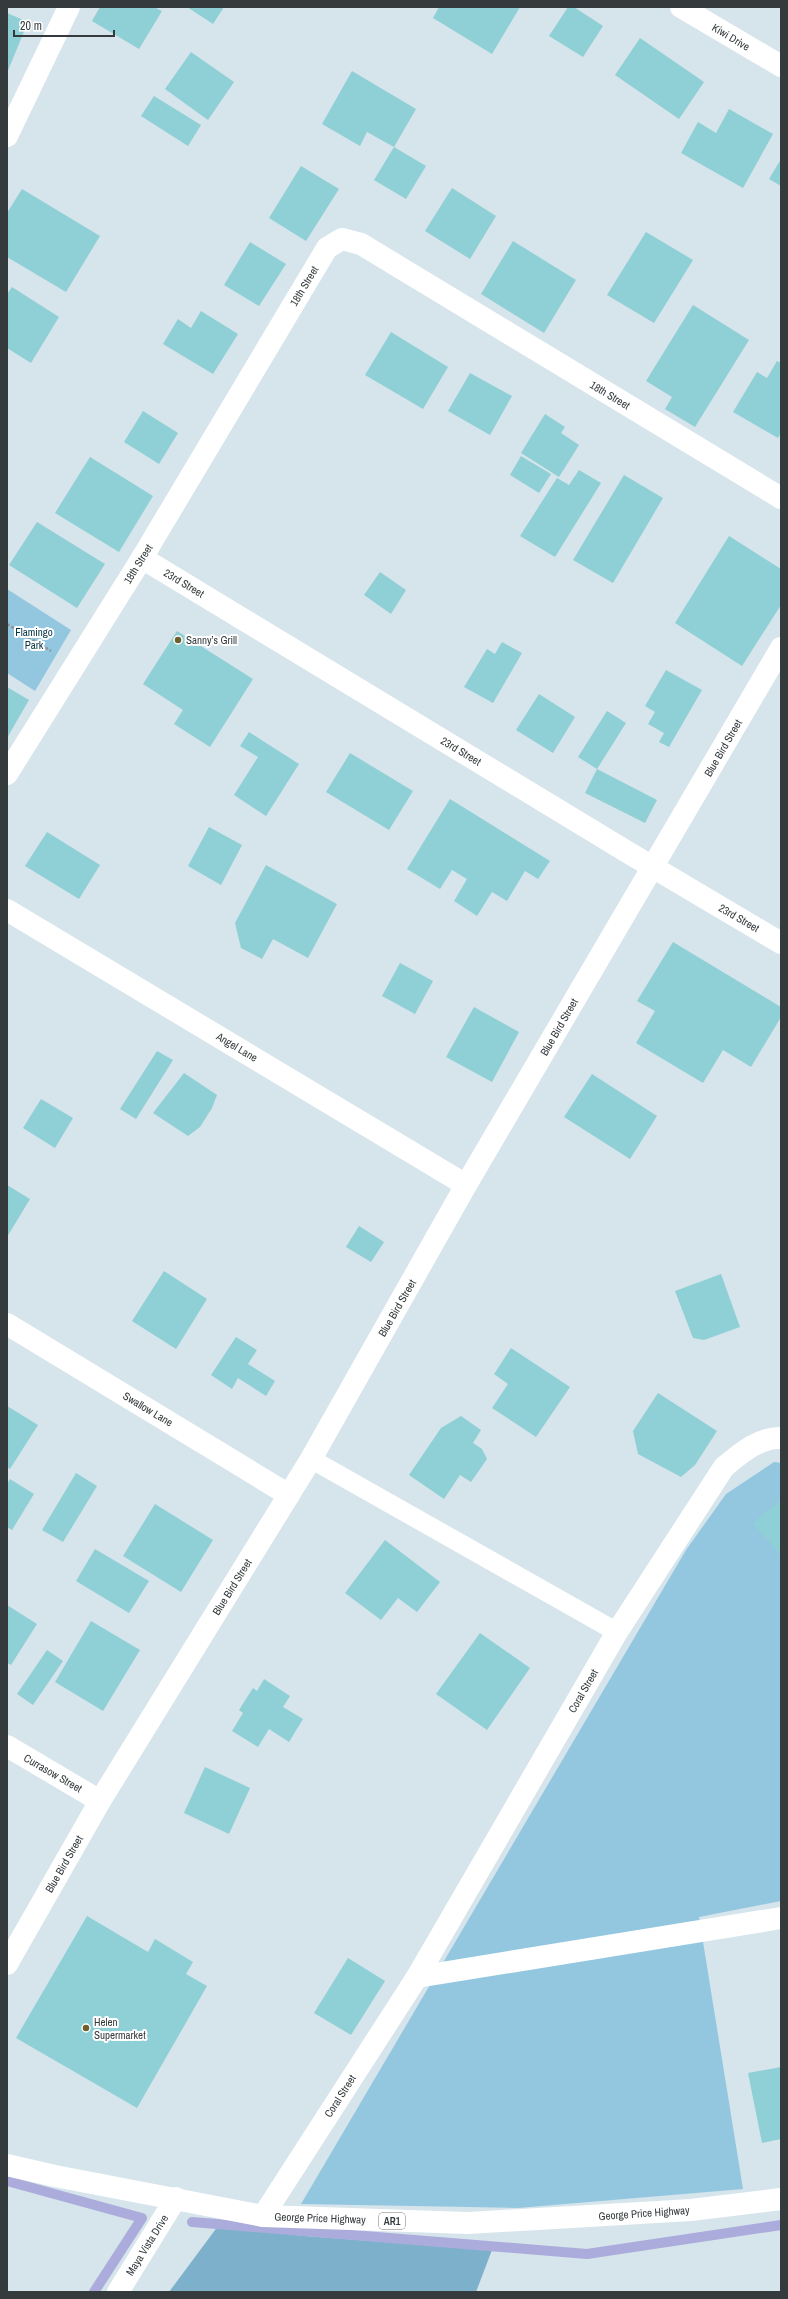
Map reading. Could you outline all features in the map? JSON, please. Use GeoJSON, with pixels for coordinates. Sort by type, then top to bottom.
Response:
{"type":"FeatureCollection","features":[{"type":"Feature","properties":{"kind":"main road"},"geometry":{"type":"LineString","coordinates":[[7,136],[69,7]]}},
{"type":"Feature","properties":{"kind":"main road","name":"Kiwi Drive"},"geometry":{"type":"LineString","coordinates":[[681,7],[781,66]]}},
{"type":"Feature","properties":{"kind":"main road","name":"18th Street"},"geometry":{"type":"LineString","coordinates":[[7,774],[142,558],[327,248],[342,239],[361,244],[781,498]]}},
{"type":"Feature","properties":{"kind":"main road","name":"23rd Street"},"geometry":{"type":"LineString","coordinates":[[142,558],[781,943]]}},
{"type":"Feature","properties":{"kind":"main road","name":"Blue Bird Street"},"geometry":{"type":"LineString","coordinates":[[7,1964],[100,1801],[290,1495],[466,1185],[781,648]]}},
{"type":"Feature","properties":{"kind":"main road","name":"Angel Lane"},"geometry":{"type":"LineString","coordinates":[[7,910],[466,1185]]}},
{"type":"Feature","properties":{"kind":"main road","name":"Swallow Lane"},"geometry":{"type":"LineString","coordinates":[[7,1324],[290,1495]]}},
{"type":"Feature","properties":{"kind":"main road","name":"Coral Street"},"geometry":{"type":"LineString","coordinates":[[263,2216],[417,1977],[617,1632],[724,1466],[749,1447],[775,1437],[781,1438]]}},
{"type":"Feature","properties":{"kind":"main road","name":"Currasow Street"},"geometry":{"type":"LineString","coordinates":[[7,1746],[100,1801]]}},
{"type":"Feature","properties":{"kind":"main road"},"geometry":{"type":"LineString","coordinates":[[417,1977],[781,1918]]}},
{"type":"Feature","properties":{"kind":"main road","name":"George Price Highway"},"geometry":{"type":"LineString","coordinates":[[7,2165],[54,2176],[176,2198],[263,2216],[468,2224],[691,2210],[781,2199]]}},
{"type":"Feature","properties":{"kind":"main road","name":"Maya Vista Drive"},"geometry":{"type":"LineString","coordinates":[[118,2292],[176,2198]]}},
{"type":"Feature","properties":{"kind":"lane"},"geometry":{"type":"LineString","coordinates":[[311,1459],[617,1632]]}},
{"type":"Feature","properties":{"kind":"path"},"geometry":{"type":"LineString","coordinates":[[7,624],[75,666]]}},
{"type":"Feature","properties":{"kind":"green space","name":"Flamingo Park"},"geometry":{"type":"Polygon","coordinates":[[[7,589],[71,630],[35,691],[7,673],[7,589]]]}},
{"type":"Feature","properties":{"kind":"green space"},"geometry":{"type":"Polygon","coordinates":[[[774,1462],[781,1463],[781,1901],[699,1917],[743,2189],[518,2208],[301,2204],[686,1550],[726,1494],[774,1462]]]}},
{"type":"Feature","properties":{"kind":"shaded area"},"geometry":{"type":"Polygon","coordinates":[[[218,2226],[305,2236],[492,2250],[476,2292],[169,2292],[218,2226]]]}},
{"type":"Feature","properties":{"kind":"building"},"geometry":{"type":"Polygon","coordinates":[[[100,7],[154,7],[162,11],[139,49],[92,21],[100,7]]]}},
{"type":"Feature","properties":{"kind":"building"},"geometry":{"type":"Polygon","coordinates":[[[187,7],[224,7],[213,24],[187,7]]]}},
{"type":"Feature","properties":{"kind":"building"},"geometry":{"type":"Polygon","coordinates":[[[439,7],[520,7],[492,54],[433,18],[439,7]]]}},
{"type":"Feature","properties":{"kind":"building"},"geometry":{"type":"Polygon","coordinates":[[[568,7],[574,7],[603,26],[583,57],[549,36],[568,7]]]}},
{"type":"Feature","properties":{"kind":"building"},"geometry":{"type":"Polygon","coordinates":[[[7,13],[28,22],[7,73],[7,13]]]}},
{"type":"Feature","properties":{"kind":"building"},"geometry":{"type":"Polygon","coordinates":[[[640,38],[704,82],[679,119],[615,75],[640,38]]]}},
{"type":"Feature","properties":{"kind":"building"},"geometry":{"type":"Polygon","coordinates":[[[191,52],[234,82],[208,120],[165,89],[191,52]]]}},
{"type":"Feature","properties":{"kind":"building"},"geometry":{"type":"Polygon","coordinates":[[[352,71],[416,109],[394,147],[367,132],[360,146],[322,124],[352,71]]]}},
{"type":"Feature","properties":{"kind":"building"},"geometry":{"type":"Polygon","coordinates":[[[154,96],[201,125],[188,146],[141,116],[154,96]]]}},
{"type":"Feature","properties":{"kind":"building"},"geometry":{"type":"Polygon","coordinates":[[[729,109],[773,134],[743,188],[681,153],[698,122],[716,133],[729,109]]]}},
{"type":"Feature","properties":{"kind":"building"},"geometry":{"type":"Polygon","coordinates":[[[394,147],[426,166],[406,199],[374,180],[394,147]]]}},
{"type":"Feature","properties":{"kind":"building"},"geometry":{"type":"Polygon","coordinates":[[[781,159],[781,186],[769,179],[781,159]]]}},
{"type":"Feature","properties":{"kind":"building"},"geometry":{"type":"Polygon","coordinates":[[[301,166],[339,189],[306,241],[269,218],[301,166]]]}},
{"type":"Feature","properties":{"kind":"building"},"geometry":{"type":"Polygon","coordinates":[[[452,188],[496,216],[470,259],[425,231],[452,188]]]}},
{"type":"Feature","properties":{"kind":"building"},"geometry":{"type":"Polygon","coordinates":[[[22,189],[100,236],[66,292],[7,257],[7,213],[22,189]]]}},
{"type":"Feature","properties":{"kind":"building"},"geometry":{"type":"Polygon","coordinates":[[[646,232],[693,260],[654,323],[607,295],[646,232]]]}},
{"type":"Feature","properties":{"kind":"building"},"geometry":{"type":"Polygon","coordinates":[[[513,241],[576,280],[544,333],[481,294],[513,241]]]}},
{"type":"Feature","properties":{"kind":"building"},"geometry":{"type":"Polygon","coordinates":[[[250,242],[286,264],[259,306],[224,285],[250,242]]]}},
{"type":"Feature","properties":{"kind":"building"},"geometry":{"type":"Polygon","coordinates":[[[12,287],[59,317],[31,363],[7,348],[7,294],[12,287]]]}},
{"type":"Feature","properties":{"kind":"building"},"geometry":{"type":"Polygon","coordinates":[[[693,305],[749,340],[695,427],[665,409],[672,397],[646,381],[693,305]]]}},
{"type":"Feature","properties":{"kind":"building"},"geometry":{"type":"Polygon","coordinates":[[[201,311],[238,334],[213,374],[163,344],[178,319],[191,328],[201,311]]]}},
{"type":"Feature","properties":{"kind":"building"},"geometry":{"type":"Polygon","coordinates":[[[391,332],[448,367],[423,409],[365,375],[391,332]]]}},
{"type":"Feature","properties":{"kind":"building"},"geometry":{"type":"Polygon","coordinates":[[[777,361],[781,363],[781,433],[778,438],[733,412],[757,372],[767,378],[777,361]]]}},
{"type":"Feature","properties":{"kind":"building"},"geometry":{"type":"Polygon","coordinates":[[[470,373],[512,396],[490,435],[448,411],[470,373]]]}},
{"type":"Feature","properties":{"kind":"building"},"geometry":{"type":"Polygon","coordinates":[[[143,411],[178,433],[159,464],[124,442],[143,411]]]}},
{"type":"Feature","properties":{"kind":"building"},"geometry":{"type":"Polygon","coordinates":[[[545,414],[565,427],[561,433],[579,445],[559,477],[521,453],[545,414]]]}},
{"type":"Feature","properties":{"kind":"building"},"geometry":{"type":"Polygon","coordinates":[[[521,456],[551,474],[539,493],[510,475],[521,456]]]}},
{"type":"Feature","properties":{"kind":"building"},"geometry":{"type":"Polygon","coordinates":[[[90,457],[153,496],[119,552],[55,513],[90,457]]]}},
{"type":"Feature","properties":{"kind":"building"},"geometry":{"type":"Polygon","coordinates":[[[579,470],[601,483],[555,557],[520,536],[557,478],[569,485],[579,470]]]}},
{"type":"Feature","properties":{"kind":"building"},"geometry":{"type":"Polygon","coordinates":[[[624,475],[663,498],[613,583],[573,560],[624,475]]]}},
{"type":"Feature","properties":{"kind":"building"},"geometry":{"type":"Polygon","coordinates":[[[37,522],[105,564],[77,608],[9,565],[37,522]]]}},
{"type":"Feature","properties":{"kind":"building"},"geometry":{"type":"Polygon","coordinates":[[[729,536],[781,569],[781,605],[742,666],[675,623],[729,536]]]}},
{"type":"Feature","properties":{"kind":"building"},"geometry":{"type":"Polygon","coordinates":[[[380,572],[406,590],[391,614],[364,595],[380,572]]]}},
{"type":"Feature","properties":{"kind":"building"},"geometry":{"type":"Polygon","coordinates":[[[177,631],[253,679],[210,747],[174,724],[183,710],[143,684],[177,631]]]}},
{"type":"Feature","properties":{"kind":"building"},"geometry":{"type":"Polygon","coordinates":[[[502,642],[522,653],[493,703],[464,687],[487,649],[495,654],[502,642]]]}},
{"type":"Feature","properties":{"kind":"building"},"geometry":{"type":"Polygon","coordinates":[[[666,670],[702,690],[669,747],[659,742],[664,733],[648,724],[655,712],[645,706],[666,670]]]}},
{"type":"Feature","properties":{"kind":"building"},"geometry":{"type":"Polygon","coordinates":[[[7,687],[29,700],[7,738],[7,687]]]}},
{"type":"Feature","properties":{"kind":"building"},"geometry":{"type":"Polygon","coordinates":[[[539,694],[575,717],[553,753],[516,730],[539,694]]]}},
{"type":"Feature","properties":{"kind":"building"},"geometry":{"type":"Polygon","coordinates":[[[607,711],[626,723],[597,769],[578,757],[607,711]]]}},
{"type":"Feature","properties":{"kind":"building"},"geometry":{"type":"Polygon","coordinates":[[[249,732],[299,764],[266,816],[234,795],[258,757],[240,746],[249,732]]]}},
{"type":"Feature","properties":{"kind":"building"},"geometry":{"type":"Polygon","coordinates":[[[350,753],[413,791],[389,830],[326,792],[350,753]]]}},
{"type":"Feature","properties":{"kind":"building"},"geometry":{"type":"Polygon","coordinates":[[[597,769],[657,800],[645,823],[585,793],[597,769]]]}},
{"type":"Feature","properties":{"kind":"building"},"geometry":{"type":"Polygon","coordinates":[[[450,799],[550,861],[538,879],[525,871],[507,901],[492,892],[477,916],[454,901],[467,879],[452,870],[440,889],[407,869],[450,799]]]}},
{"type":"Feature","properties":{"kind":"building"},"geometry":{"type":"Polygon","coordinates":[[[209,827],[242,845],[221,885],[188,866],[209,827]]]}},
{"type":"Feature","properties":{"kind":"building"},"geometry":{"type":"Polygon","coordinates":[[[47,832],[100,865],[79,899],[25,866],[47,832]]]}},
{"type":"Feature","properties":{"kind":"building"},"geometry":{"type":"Polygon","coordinates":[[[266,865],[337,904],[308,958],[273,939],[262,959],[241,948],[235,923],[266,865]]]}},
{"type":"Feature","properties":{"kind":"building"},"geometry":{"type":"Polygon","coordinates":[[[673,942],[781,1007],[781,1017],[751,1067],[723,1050],[703,1083],[636,1043],[655,1011],[637,1001],[673,942]]]}},
{"type":"Feature","properties":{"kind":"building"},"geometry":{"type":"Polygon","coordinates":[[[400,963],[433,981],[415,1014],[382,996],[400,963]]]}},
{"type":"Feature","properties":{"kind":"building"},"geometry":{"type":"Polygon","coordinates":[[[474,1007],[519,1032],[492,1082],[446,1057],[474,1007]]]}},
{"type":"Feature","properties":{"kind":"building"},"geometry":{"type":"Polygon","coordinates":[[[157,1051],[173,1060],[136,1119],[120,1109],[157,1051]]]}},
{"type":"Feature","properties":{"kind":"building"},"geometry":{"type":"Polygon","coordinates":[[[184,1073],[217,1095],[212,1108],[200,1127],[188,1136],[153,1113],[184,1073]]]}},
{"type":"Feature","properties":{"kind":"building"},"geometry":{"type":"Polygon","coordinates":[[[592,1074],[657,1116],[630,1159],[564,1117],[592,1074]]]}},
{"type":"Feature","properties":{"kind":"building"},"geometry":{"type":"Polygon","coordinates":[[[41,1099],[73,1118],[55,1148],[23,1128],[41,1099]]]}},
{"type":"Feature","properties":{"kind":"building"},"geometry":{"type":"Polygon","coordinates":[[[7,1185],[30,1199],[7,1237],[7,1185]]]}},
{"type":"Feature","properties":{"kind":"building"},"geometry":{"type":"Polygon","coordinates":[[[359,1226],[384,1242],[371,1262],[346,1247],[359,1226]]]}},
{"type":"Feature","properties":{"kind":"building"},"geometry":{"type":"Polygon","coordinates":[[[164,1271],[207,1299],[176,1349],[132,1321],[164,1271]]]}},
{"type":"Feature","properties":{"kind":"building"},"geometry":{"type":"Polygon","coordinates":[[[721,1274],[740,1327],[704,1340],[693,1338],[675,1291],[721,1274]]]}},
{"type":"Feature","properties":{"kind":"building"},"geometry":{"type":"Polygon","coordinates":[[[236,1337],[257,1350],[248,1364],[275,1381],[266,1396],[238,1378],[232,1389],[211,1375],[236,1337]]]}},
{"type":"Feature","properties":{"kind":"building"},"geometry":{"type":"Polygon","coordinates":[[[511,1348],[570,1387],[536,1437],[492,1408],[508,1384],[494,1374],[511,1348]]]}},
{"type":"Feature","properties":{"kind":"building"},"geometry":{"type":"Polygon","coordinates":[[[658,1393],[717,1431],[695,1465],[681,1477],[638,1454],[633,1431],[658,1393]]]}},
{"type":"Feature","properties":{"kind":"building"},"geometry":{"type":"Polygon","coordinates":[[[7,1406],[38,1425],[10,1469],[7,1467],[7,1406]]]}},
{"type":"Feature","properties":{"kind":"building"},"geometry":{"type":"Polygon","coordinates":[[[461,1416],[481,1430],[473,1443],[482,1449],[487,1459],[471,1482],[460,1475],[444,1499],[409,1475],[441,1428],[461,1416]]]}},
{"type":"Feature","properties":{"kind":"building"},"geometry":{"type":"Polygon","coordinates":[[[76,1473],[97,1486],[63,1542],[42,1530],[76,1473]]]}},
{"type":"Feature","properties":{"kind":"building"},"geometry":{"type":"Polygon","coordinates":[[[10,1479],[34,1494],[12,1530],[7,1527],[7,1484],[10,1479]]]}},
{"type":"Feature","properties":{"kind":"building"},"geometry":{"type":"Polygon","coordinates":[[[781,1500],[781,1551],[779,1553],[753,1523],[781,1500]]]}},
{"type":"Feature","properties":{"kind":"building"},"geometry":{"type":"Polygon","coordinates":[[[155,1504],[213,1540],[181,1592],[123,1556],[155,1504]]]}},
{"type":"Feature","properties":{"kind":"building"},"geometry":{"type":"Polygon","coordinates":[[[385,1540],[440,1582],[417,1612],[398,1598],[381,1620],[345,1593],[385,1540]]]}},
{"type":"Feature","properties":{"kind":"building"},"geometry":{"type":"Polygon","coordinates":[[[95,1549],[149,1581],[129,1613],[76,1581],[95,1549]]]}},
{"type":"Feature","properties":{"kind":"building"},"geometry":{"type":"Polygon","coordinates":[[[7,1605],[37,1624],[11,1665],[7,1663],[7,1605]]]}},
{"type":"Feature","properties":{"kind":"building"},"geometry":{"type":"Polygon","coordinates":[[[91,1621],[140,1650],[103,1711],[55,1682],[91,1621]]]}},
{"type":"Feature","properties":{"kind":"building"},"geometry":{"type":"Polygon","coordinates":[[[480,1633],[530,1668],[487,1730],[436,1694],[480,1633]]]}},
{"type":"Feature","properties":{"kind":"building"},"geometry":{"type":"Polygon","coordinates":[[[47,1650],[63,1661],[33,1705],[17,1694],[47,1650]]]}},
{"type":"Feature","properties":{"kind":"building"},"geometry":{"type":"Polygon","coordinates":[[[264,1679],[290,1696],[283,1707],[303,1719],[289,1742],[269,1729],[258,1747],[232,1731],[243,1713],[239,1710],[253,1688],[257,1691],[264,1679]]]}},
{"type":"Feature","properties":{"kind":"building"},"geometry":{"type":"Polygon","coordinates":[[[205,1767],[250,1788],[229,1834],[184,1813],[205,1767]]]}},
{"type":"Feature","properties":{"kind":"building"},"geometry":{"type":"Polygon","coordinates":[[[87,1916],[148,1952],[155,1939],[193,1962],[186,1974],[207,1986],[137,2108],[16,2038],[87,1916]]]}},
{"type":"Feature","properties":{"kind":"building"},"geometry":{"type":"Polygon","coordinates":[[[348,1958],[385,1981],[351,2035],[314,2013],[348,1958]]]}},
{"type":"Feature","properties":{"kind":"building"},"geometry":{"type":"Polygon","coordinates":[[[781,2067],[781,2139],[762,2143],[748,2073],[781,2067]]]}},
{"type":"Feature","properties":{"kind":"waterway"},"geometry":{"type":"LineString","coordinates":[[7,2181],[142,2218],[94,2292]]}},
{"type":"Feature","properties":{"kind":"waterway"},"geometry":{"type":"LineString","coordinates":[[192,2222],[587,2254],[781,2225]]}},
{"type":"Feature","properties":{"kind":"place","name":"Sanny’s Grill"},"geometry":{"type":"Point","coordinates":[178,640]}},
{"type":"Feature","properties":{"kind":"place","name":"Helen Supermarket"},"geometry":{"type":"Point","coordinates":[86,2028]}}]}
